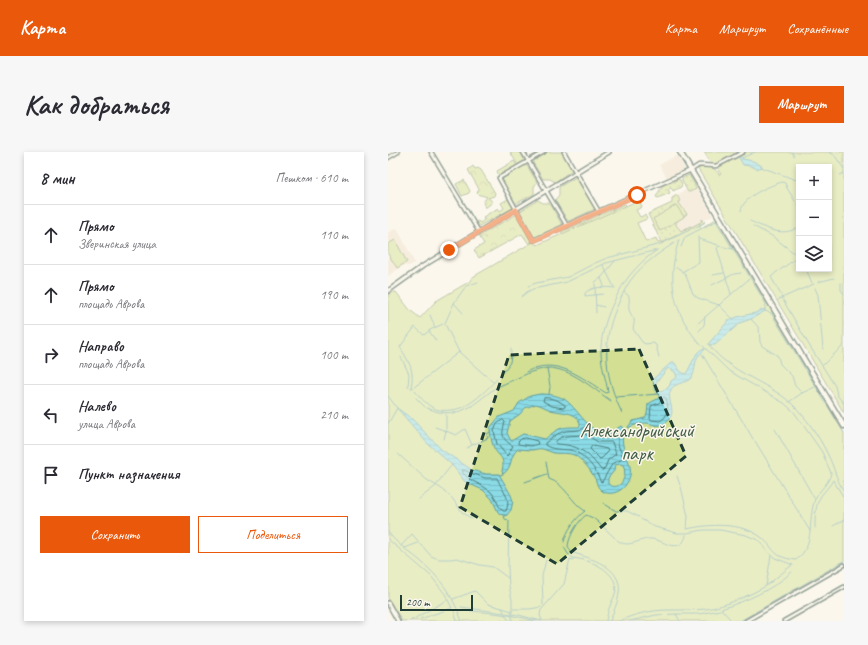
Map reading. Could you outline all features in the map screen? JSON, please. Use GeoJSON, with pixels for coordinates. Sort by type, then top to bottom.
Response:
{"type":"FeatureCollection","features":[{"type":"Feature","properties":{"kind":"main road"},"geometry":{"type":"LineString","coordinates":[[681,152],[844,421]]}},
{"type":"Feature","properties":{"kind":"main road"},"geometry":{"type":"LineString","coordinates":[[692,170],[844,426]]}},
{"type":"Feature","properties":{"kind":"street"},"geometry":{"type":"LineString","coordinates":[[388,158],[398,152]]}},
{"type":"Feature","properties":{"kind":"street"},"geometry":{"type":"LineString","coordinates":[[431,152],[479,232]]}},
{"type":"Feature","properties":{"kind":"street"},"geometry":{"type":"LineString","coordinates":[[523,152],[567,226]]}},
{"type":"Feature","properties":{"kind":"street"},"geometry":{"type":"LineString","coordinates":[[544,152],[499,178],[533,240],[599,212],[699,166],[716,166],[741,153]]}},
{"type":"Feature","properties":{"kind":"street"},"geometry":{"type":"LineString","coordinates":[[564,152],[599,212]]}},
{"type":"Feature","properties":{"kind":"street"},"geometry":{"type":"LineString","coordinates":[[388,291],[423,266],[609,152]]}},
{"type":"Feature","properties":{"kind":"street"},"geometry":{"type":"LineString","coordinates":[[746,621],[844,565]]}},
{"type":"Feature","properties":{"kind":"street"},"geometry":{"type":"LineString","coordinates":[[784,621],[844,587]]}},
{"type":"Feature","properties":{"kind":"street"},"geometry":{"type":"LineString","coordinates":[[388,603],[398,621]]}},
{"type":"Feature","properties":{"kind":"highlighted area"},"geometry":{"type":"Polygon","coordinates":[[[639,349],[686,456],[557,564],[460,507],[509,355],[639,349]]]}},
{"type":"Feature","properties":{"kind":"shaded area"},"geometry":{"type":"Polygon","coordinates":[[[675,156],[678,157],[685,169],[684,171],[667,178],[659,165],[675,156]]]}},
{"type":"Feature","properties":{"kind":"shaded area"},"geometry":{"type":"Polygon","coordinates":[[[691,178],[713,216],[662,243],[648,214],[672,203],[672,198],[687,189],[691,178]]]}},
{"type":"Feature","properties":{"kind":"shaded area"},"geometry":{"type":"Polygon","coordinates":[[[397,228],[415,263],[409,266],[403,266],[388,276],[388,232],[397,228]]]}},
{"type":"Feature","properties":{"kind":"green space"},"geometry":{"type":"Polygon","coordinates":[[[510,152],[520,152],[525,161],[518,165],[510,152]]]}},
{"type":"Feature","properties":{"kind":"green space"},"geometry":{"type":"Polygon","coordinates":[[[547,152],[562,152],[572,170],[555,182],[550,179],[543,179],[533,163],[533,160],[547,152]]]}},
{"type":"Feature","properties":{"kind":"green space"},"geometry":{"type":"Polygon","coordinates":[[[704,152],[733,152],[736,154],[716,165],[712,165],[704,152]]]}},
{"type":"Feature","properties":{"kind":"green space"},"geometry":{"type":"Polygon","coordinates":[[[746,152],[844,152],[844,413],[698,169],[708,167],[716,170],[719,175],[721,174],[718,170],[718,166],[746,152]]]}},
{"type":"Feature","properties":{"kind":"green space"},"geometry":{"type":"Polygon","coordinates":[[[514,161],[517,166],[499,176],[497,171],[514,161]]]}},
{"type":"Feature","properties":{"kind":"green space"},"geometry":{"type":"Polygon","coordinates":[[[526,164],[537,182],[534,187],[534,194],[515,204],[502,180],[526,164]]]}},
{"type":"Feature","properties":{"kind":"green space"},"geometry":{"type":"Polygon","coordinates":[[[473,166],[475,169],[478,168],[481,170],[495,193],[494,196],[488,198],[493,202],[485,208],[483,202],[487,197],[477,193],[479,189],[468,170],[473,166]]]}},
{"type":"Feature","properties":{"kind":"green space"},"geometry":{"type":"Polygon","coordinates":[[[689,175],[696,189],[688,192],[682,178],[689,175]]]}},
{"type":"Feature","properties":{"kind":"green space"},"geometry":{"type":"Polygon","coordinates":[[[576,177],[595,209],[569,221],[555,200],[559,195],[559,187],[576,177]]]}},
{"type":"Feature","properties":{"kind":"green space"},"geometry":{"type":"Polygon","coordinates":[[[679,179],[682,184],[681,187],[673,191],[671,187],[668,189],[670,193],[658,198],[656,197],[662,186],[679,179]]]}},
{"type":"Feature","properties":{"kind":"green space"},"geometry":{"type":"Polygon","coordinates":[[[464,180],[470,191],[462,196],[456,184],[464,180]]]}},
{"type":"Feature","properties":{"kind":"green space"},"geometry":{"type":"Polygon","coordinates":[[[677,195],[680,201],[679,203],[687,214],[676,222],[676,225],[681,231],[701,222],[702,219],[705,222],[662,244],[648,214],[672,203],[672,198],[677,195]]]}},
{"type":"Feature","properties":{"kind":"green space"},"geometry":{"type":"Polygon","coordinates":[[[508,199],[513,208],[479,226],[476,222],[478,221],[480,223],[484,220],[483,217],[498,208],[500,211],[504,208],[501,203],[508,199]]]}},
{"type":"Feature","properties":{"kind":"green space"},"geometry":{"type":"Polygon","coordinates":[[[538,200],[543,203],[550,203],[562,225],[536,238],[519,212],[538,200]]]}},
{"type":"Feature","properties":{"kind":"green space","name":"Александрийский парк"},"geometry":{"type":"Polygon","coordinates":[[[639,200],[642,207],[636,210],[640,217],[645,215],[647,219],[637,223],[646,242],[656,238],[657,241],[662,243],[699,223],[701,228],[716,219],[718,220],[844,433],[844,564],[742,621],[402,621],[388,598],[388,295],[396,292],[410,310],[420,318],[436,301],[472,280],[471,278],[533,242],[537,245],[639,200]]]}},
{"type":"Feature","properties":{"kind":"green space"},"geometry":{"type":"Polygon","coordinates":[[[625,204],[627,207],[563,236],[561,232],[625,204]]]}},
{"type":"Feature","properties":{"kind":"green space"},"geometry":{"type":"Polygon","coordinates":[[[676,205],[684,217],[660,231],[653,219],[676,205]]]}},
{"type":"Feature","properties":{"kind":"green space"},"geometry":{"type":"Polygon","coordinates":[[[517,214],[533,242],[529,244],[522,234],[479,258],[474,250],[484,244],[479,236],[517,214]]]}},
{"type":"Feature","properties":{"kind":"green space"},"geometry":{"type":"Polygon","coordinates":[[[395,240],[407,262],[397,268],[388,254],[388,244],[395,240]]]}},
{"type":"Feature","properties":{"kind":"water"},"geometry":{"type":"Polygon","coordinates":[[[736,152],[743,159],[753,161],[762,167],[757,169],[751,166],[743,165],[736,152]]]}},
{"type":"Feature","properties":{"kind":"water"},"geometry":{"type":"Polygon","coordinates":[[[765,309],[765,311],[751,319],[740,323],[715,345],[709,345],[709,343],[729,320],[765,309]]]}},
{"type":"Feature","properties":{"kind":"water"},"geometry":{"type":"Polygon","coordinates":[[[702,349],[705,349],[697,358],[692,377],[688,381],[674,386],[670,392],[669,396],[672,412],[669,419],[660,425],[645,423],[629,428],[628,427],[633,421],[645,418],[648,404],[659,398],[659,395],[654,387],[653,379],[672,362],[674,362],[681,372],[686,374],[697,353],[702,349]],[[668,368],[655,384],[657,389],[661,391],[669,387],[671,381],[677,377],[675,372],[668,368]]]}},
{"type":"Feature","properties":{"kind":"water"},"geometry":{"type":"Polygon","coordinates":[[[546,394],[564,399],[588,425],[599,432],[604,433],[613,431],[621,426],[625,431],[623,444],[630,469],[630,476],[625,486],[619,491],[611,493],[604,492],[598,487],[588,468],[576,456],[554,453],[544,449],[518,449],[513,455],[508,469],[503,474],[503,461],[494,449],[490,428],[499,417],[514,411],[519,403],[530,396],[546,394]],[[536,404],[525,408],[520,414],[510,421],[507,433],[511,441],[523,434],[545,439],[560,428],[580,426],[579,421],[573,415],[551,410],[536,404]],[[615,465],[614,471],[608,478],[608,484],[617,486],[622,482],[625,473],[623,465],[615,465]]]}},
{"type":"Feature","properties":{"kind":"water"},"geometry":{"type":"Polygon","coordinates":[[[397,408],[412,419],[442,450],[472,470],[486,474],[499,474],[513,501],[511,510],[506,516],[498,512],[492,499],[483,490],[465,482],[452,465],[427,443],[397,408]]]}},
{"type":"Feature","properties":{"kind":"waterway"},"geometry":{"type":"LineString","coordinates":[[742,158],[755,152]]}},
{"type":"Feature","properties":{"kind":"waterway"},"geometry":{"type":"LineString","coordinates":[[792,152],[794,156]]}},
{"type":"Feature","properties":{"kind":"waterway"},"geometry":{"type":"LineString","coordinates":[[829,152],[834,155]]}},
{"type":"Feature","properties":{"kind":"waterway"},"geometry":{"type":"LineString","coordinates":[[835,156],[844,169]]}},
{"type":"Feature","properties":{"kind":"waterway"},"geometry":{"type":"LineString","coordinates":[[761,167],[796,180]]}},
{"type":"Feature","properties":{"kind":"waterway"},"geometry":{"type":"LineString","coordinates":[[840,175],[844,173]]}},
{"type":"Feature","properties":{"kind":"waterway"},"geometry":{"type":"LineString","coordinates":[[741,211],[746,201],[751,196],[770,186],[782,182],[785,183],[795,201]]}},
{"type":"Feature","properties":{"kind":"waterway"},"geometry":{"type":"LineString","coordinates":[[681,247],[685,237],[716,221],[766,304],[765,309]]}},
{"type":"Feature","properties":{"kind":"waterway"},"geometry":{"type":"LineString","coordinates":[[750,221],[768,229],[780,232],[786,232],[796,228]]}},
{"type":"Feature","properties":{"kind":"waterway"},"geometry":{"type":"LineString","coordinates":[[528,286],[568,277],[607,258],[661,244],[704,223]]}},
{"type":"Feature","properties":{"kind":"waterway"},"geometry":{"type":"LineString","coordinates":[[753,226],[772,236],[794,253]]}},
{"type":"Feature","properties":{"kind":"waterway"},"geometry":{"type":"LineString","coordinates":[[682,272],[699,262],[698,236]]}},
{"type":"Feature","properties":{"kind":"waterway"},"geometry":{"type":"LineString","coordinates":[[699,239],[718,245]]}},
{"type":"Feature","properties":{"kind":"waterway"},"geometry":{"type":"LineString","coordinates":[[679,240],[673,269],[675,296],[678,309],[684,321],[691,333],[701,345]]}},
{"type":"Feature","properties":{"kind":"waterway"},"geometry":{"type":"LineString","coordinates":[[622,413],[612,387],[607,361],[608,336],[611,322],[624,291],[630,281],[640,269],[653,258],[679,240]]}},
{"type":"Feature","properties":{"kind":"waterway"},"geometry":{"type":"LineString","coordinates":[[731,294],[717,248],[719,246],[733,249]]}},
{"type":"Feature","properties":{"kind":"waterway"},"geometry":{"type":"LineString","coordinates":[[521,297],[533,289],[567,282],[606,263],[657,250]]}},
{"type":"Feature","properties":{"kind":"waterway"},"geometry":{"type":"LineString","coordinates":[[526,372],[537,367],[558,367],[568,370],[606,393],[608,392],[601,357],[601,343],[606,322],[614,301],[624,283],[639,265],[657,250]]}},
{"type":"Feature","properties":{"kind":"waterway"},"geometry":{"type":"LineString","coordinates":[[780,270],[796,258]]}},
{"type":"Feature","properties":{"kind":"waterway"},"geometry":{"type":"LineString","coordinates":[[596,313],[595,282],[601,278],[615,261]]}},
{"type":"Feature","properties":{"kind":"waterway"},"geometry":{"type":"LineString","coordinates":[[603,265],[614,287]]}},
{"type":"Feature","properties":{"kind":"waterway"},"geometry":{"type":"LineString","coordinates":[[676,268],[680,269],[686,276],[693,294],[698,298],[719,305],[733,319]]}},
{"type":"Feature","properties":{"kind":"waterway"},"geometry":{"type":"LineString","coordinates":[[778,271],[771,277],[781,295]]}},
{"type":"Feature","properties":{"kind":"waterway"},"geometry":{"type":"LineString","coordinates":[[807,272],[812,283]]}},
{"type":"Feature","properties":{"kind":"waterway"},"geometry":{"type":"LineString","coordinates":[[713,275],[724,273]]}},
{"type":"Feature","properties":{"kind":"waterway"},"geometry":{"type":"LineString","coordinates":[[712,285],[734,274],[741,273]]}},
{"type":"Feature","properties":{"kind":"waterway"},"geometry":{"type":"LineString","coordinates":[[601,278],[604,286]]}},
{"type":"Feature","properties":{"kind":"waterway"},"geometry":{"type":"LineString","coordinates":[[818,282],[834,278]]}},
{"type":"Feature","properties":{"kind":"waterway"},"geometry":{"type":"LineString","coordinates":[[697,324],[749,279]]}},
{"type":"Feature","properties":{"kind":"waterway"},"geometry":{"type":"LineString","coordinates":[[454,303],[466,286],[478,282]]}},
{"type":"Feature","properties":{"kind":"waterway"},"geometry":{"type":"LineString","coordinates":[[841,283],[841,290],[844,294]]}},
{"type":"Feature","properties":{"kind":"waterway"},"geometry":{"type":"LineString","coordinates":[[784,297],[814,284]]}},
{"type":"Feature","properties":{"kind":"waterway"},"geometry":{"type":"LineString","coordinates":[[603,294],[585,296],[585,293],[591,289],[603,287],[615,288]]}},
{"type":"Feature","properties":{"kind":"waterway"},"geometry":{"type":"LineString","coordinates":[[815,288],[818,295],[823,349]]}},
{"type":"Feature","properties":{"kind":"waterway"},"geometry":{"type":"LineString","coordinates":[[624,292],[629,296],[629,310],[634,320],[633,329],[642,342],[645,344],[653,343],[656,345],[659,357]]}},
{"type":"Feature","properties":{"kind":"waterway"},"geometry":{"type":"LineString","coordinates":[[778,300],[783,297]]}},
{"type":"Feature","properties":{"kind":"waterway"},"geometry":{"type":"LineString","coordinates":[[783,300],[835,386],[837,395],[844,404]]}},
{"type":"Feature","properties":{"kind":"waterway"},"geometry":{"type":"LineString","coordinates":[[459,352],[411,388],[412,371],[400,347],[415,327],[424,335],[430,330],[445,323],[454,303],[463,313]]}},
{"type":"Feature","properties":{"kind":"waterway"},"geometry":{"type":"LineString","coordinates":[[596,305],[604,307]]}},
{"type":"Feature","properties":{"kind":"waterway"},"geometry":{"type":"LineString","coordinates":[[765,311],[771,313],[844,433]]}},
{"type":"Feature","properties":{"kind":"waterway"},"geometry":{"type":"LineString","coordinates":[[430,315],[435,327]]}},
{"type":"Feature","properties":{"kind":"waterway"},"geometry":{"type":"LineString","coordinates":[[699,331],[704,325],[705,317]]}},
{"type":"Feature","properties":{"kind":"waterway"},"geometry":{"type":"LineString","coordinates":[[751,319],[759,328],[760,342],[762,346],[778,356],[780,364],[792,376],[795,386],[802,393],[815,387]]}},
{"type":"Feature","properties":{"kind":"waterway"},"geometry":{"type":"LineString","coordinates":[[445,324],[459,352],[493,382]]}},
{"type":"Feature","properties":{"kind":"waterway"},"geometry":{"type":"LineString","coordinates":[[429,331],[436,341]]}},
{"type":"Feature","properties":{"kind":"waterway"},"geometry":{"type":"LineString","coordinates":[[709,345],[727,363],[781,395],[797,408],[821,441],[844,491]]}},
{"type":"Feature","properties":{"kind":"waterway"},"geometry":{"type":"LineString","coordinates":[[830,358],[844,345]]}},
{"type":"Feature","properties":{"kind":"waterway"},"geometry":{"type":"LineString","coordinates":[[703,346],[729,371],[774,397]]}},
{"type":"Feature","properties":{"kind":"waterway"},"geometry":{"type":"LineString","coordinates":[[415,391],[435,409],[448,410],[463,407],[482,394],[507,367],[510,362],[511,349]]}},
{"type":"Feature","properties":{"kind":"waterway"},"geometry":{"type":"LineString","coordinates":[[702,354],[743,422]]}},
{"type":"Feature","properties":{"kind":"waterway"},"geometry":{"type":"LineString","coordinates":[[401,357],[409,374],[408,387]]}},
{"type":"Feature","properties":{"kind":"waterway"},"geometry":{"type":"LineString","coordinates":[[823,365],[828,360]]}},
{"type":"Feature","properties":{"kind":"waterway"},"geometry":{"type":"LineString","coordinates":[[550,386],[547,368],[564,371],[573,375],[611,401]]}},
{"type":"Feature","properties":{"kind":"waterway"},"geometry":{"type":"LineString","coordinates":[[427,408],[438,412],[453,413],[461,411],[472,406],[495,388],[531,372],[547,368]]}},
{"type":"Feature","properties":{"kind":"waterway"},"geometry":{"type":"LineString","coordinates":[[549,394],[550,387]]}},
{"type":"Feature","properties":{"kind":"waterway"},"geometry":{"type":"LineString","coordinates":[[789,402],[802,393]]}},
{"type":"Feature","properties":{"kind":"waterway"},"geometry":{"type":"LineString","coordinates":[[646,395],[659,394]]}},
{"type":"Feature","properties":{"kind":"waterway"},"geometry":{"type":"LineString","coordinates":[[615,397],[643,395]]}},
{"type":"Feature","properties":{"kind":"waterway"},"geometry":{"type":"LineString","coordinates":[[388,396],[397,408],[388,424]]}},
{"type":"Feature","properties":{"kind":"waterway"},"geometry":{"type":"LineString","coordinates":[[416,398],[425,407]]}},
{"type":"Feature","properties":{"kind":"waterway"},"geometry":{"type":"LineString","coordinates":[[775,398],[784,403],[793,411]]}},
{"type":"Feature","properties":{"kind":"waterway"},"geometry":{"type":"LineString","coordinates":[[681,487],[688,516],[687,529],[715,525],[744,529],[761,537],[778,555],[796,560],[802,554],[809,540],[811,515],[815,499],[830,477],[831,473],[822,452],[794,412]]}},
{"type":"Feature","properties":{"kind":"waterway"},"geometry":{"type":"LineString","coordinates":[[446,414],[446,431],[456,435],[465,429],[472,445],[488,438],[487,434],[490,432]]}},
{"type":"Feature","properties":{"kind":"waterway"},"geometry":{"type":"LineString","coordinates":[[744,423],[753,439]]}},
{"type":"Feature","properties":{"kind":"waterway"},"geometry":{"type":"LineString","coordinates":[[435,427],[446,431],[444,439]]}},
{"type":"Feature","properties":{"kind":"waterway"},"geometry":{"type":"LineString","coordinates":[[775,429],[814,498]]}},
{"type":"Feature","properties":{"kind":"waterway"},"geometry":{"type":"LineString","coordinates":[[755,441],[810,531]]}},
{"type":"Feature","properties":{"kind":"waterway"},"geometry":{"type":"LineString","coordinates":[[467,448],[472,445]]}},
{"type":"Feature","properties":{"kind":"waterway"},"geometry":{"type":"LineString","coordinates":[[398,454],[427,480],[442,489],[452,498],[462,512],[472,519]]}},
{"type":"Feature","properties":{"kind":"waterway"},"geometry":{"type":"LineString","coordinates":[[546,462],[549,479],[555,481],[585,511],[572,525],[564,542]]}},
{"type":"Feature","properties":{"kind":"waterway"},"geometry":{"type":"LineString","coordinates":[[443,476],[452,465]]}},
{"type":"Feature","properties":{"kind":"waterway"},"geometry":{"type":"LineString","coordinates":[[525,482],[547,474]]}},
{"type":"Feature","properties":{"kind":"waterway"},"geometry":{"type":"LineString","coordinates":[[677,476],[680,485]]}},
{"type":"Feature","properties":{"kind":"waterway"},"geometry":{"type":"LineString","coordinates":[[419,499],[436,486],[442,477]]}},
{"type":"Feature","properties":{"kind":"waterway"},"geometry":{"type":"LineString","coordinates":[[815,528],[816,507],[821,496],[833,480],[844,498]]}},
{"type":"Feature","properties":{"kind":"waterway"},"geometry":{"type":"LineString","coordinates":[[603,503],[616,511],[627,511],[639,517]]}},
{"type":"Feature","properties":{"kind":"waterway"},"geometry":{"type":"LineString","coordinates":[[589,558],[571,552],[568,546],[574,529],[586,515],[593,518],[615,538]]}},
{"type":"Feature","properties":{"kind":"waterway"},"geometry":{"type":"LineString","coordinates":[[504,516],[505,519],[508,520]]}},
{"type":"Feature","properties":{"kind":"waterway"},"geometry":{"type":"LineString","coordinates":[[641,519],[655,527],[677,533],[720,530],[746,535],[760,541],[767,551],[775,558],[793,565]]}},
{"type":"Feature","properties":{"kind":"waterway"},"geometry":{"type":"LineString","coordinates":[[833,526],[844,520]]}},
{"type":"Feature","properties":{"kind":"waterway"},"geometry":{"type":"LineString","coordinates":[[509,521],[508,568],[509,586],[512,600],[512,614]]}},
{"type":"Feature","properties":{"kind":"waterway"},"geometry":{"type":"LineString","coordinates":[[388,532],[398,543],[433,572],[439,579],[454,602],[462,621]]}},
{"type":"Feature","properties":{"kind":"waterway"},"geometry":{"type":"LineString","coordinates":[[401,546],[412,534],[431,556],[439,559],[457,558],[480,565],[493,567],[508,578]]}},
{"type":"Feature","properties":{"kind":"waterway"},"geometry":{"type":"LineString","coordinates":[[617,540],[621,543],[630,544],[642,540],[652,539],[676,546],[682,543],[686,535]]}},
{"type":"Feature","properties":{"kind":"waterway"},"geometry":{"type":"LineString","coordinates":[[390,541],[431,576],[445,594],[452,608],[420,619]]}},
{"type":"Feature","properties":{"kind":"waterway"},"geometry":{"type":"LineString","coordinates":[[405,548],[418,543]]}},
{"type":"Feature","properties":{"kind":"waterway"},"geometry":{"type":"LineString","coordinates":[[564,547],[568,554],[573,558]]}},
{"type":"Feature","properties":{"kind":"waterway"},"geometry":{"type":"LineString","coordinates":[[771,555],[766,586],[792,565]]}},
{"type":"Feature","properties":{"kind":"waterway"},"geometry":{"type":"LineString","coordinates":[[542,621],[540,615],[541,610],[564,584],[570,559],[573,560],[574,558],[584,560]]}},
{"type":"Feature","properties":{"kind":"waterway"},"geometry":{"type":"LineString","coordinates":[[591,559],[612,571],[618,581],[619,587],[617,604],[610,621]]}},
{"type":"Feature","properties":{"kind":"waterway"},"geometry":{"type":"LineString","coordinates":[[543,605],[542,576],[546,560]]}},
{"type":"Feature","properties":{"kind":"waterway"},"geometry":{"type":"LineString","coordinates":[[587,561],[598,565],[608,573],[615,582],[615,594],[606,621]]}},
{"type":"Feature","properties":{"kind":"waterway"},"geometry":{"type":"LineString","coordinates":[[740,621],[844,561]]}},
{"type":"Feature","properties":{"kind":"waterway"},"geometry":{"type":"LineString","coordinates":[[732,621],[721,609],[758,594],[775,585],[792,572]]}},
{"type":"Feature","properties":{"kind":"waterway"},"geometry":{"type":"LineString","coordinates":[[619,621],[637,614],[662,610],[714,608],[737,600],[766,586]]}},
{"type":"Feature","properties":{"kind":"waterway"},"geometry":{"type":"LineString","coordinates":[[453,599],[475,591],[488,604],[502,608]]}},
{"type":"Feature","properties":{"kind":"waterway"},"geometry":{"type":"LineString","coordinates":[[410,621],[447,600]]}},
{"type":"Feature","properties":{"kind":"waterway"},"geometry":{"type":"LineString","coordinates":[[391,605],[401,621]]}},
{"type":"Feature","properties":{"kind":"waterway"},"geometry":{"type":"LineString","coordinates":[[461,607],[519,615],[541,621]]}},
{"type":"Feature","properties":{"kind":"waterway"},"geometry":{"type":"LineString","coordinates":[[513,609],[530,609],[541,607]]}},
{"type":"Feature","properties":{"kind":"waterway"},"geometry":{"type":"LineString","coordinates":[[504,612],[502,608],[512,611]]}},
{"type":"Feature","properties":{"kind":"waterway"},"geometry":{"type":"LineString","coordinates":[[458,610],[507,615],[536,621]]}},
{"type":"Feature","properties":{"kind":"waterway"},"geometry":{"type":"LineString","coordinates":[[680,621],[676,614],[699,614],[720,610]]}},
{"type":"Feature","properties":{"kind":"waterway"},"geometry":{"type":"LineString","coordinates":[[454,611],[457,621]]}},
{"type":"Feature","properties":{"kind":"waterway"},"geometry":{"type":"LineString","coordinates":[[505,614],[509,621]]}},
{"type":"Feature","properties":{"kind":"waterway"},"geometry":{"type":"LineString","coordinates":[[630,621],[656,615],[676,614]]}},
{"type":"Feature","properties":{"kind":"waterway"},"geometry":{"type":"LineString","coordinates":[[512,616],[512,621]]}},
{"type":"Feature","properties":{"kind":"route"},"geometry":{"type":"LineString","coordinates":[[449,250],[516,210],[533,240],[536,240],[637,195]]}}]}
